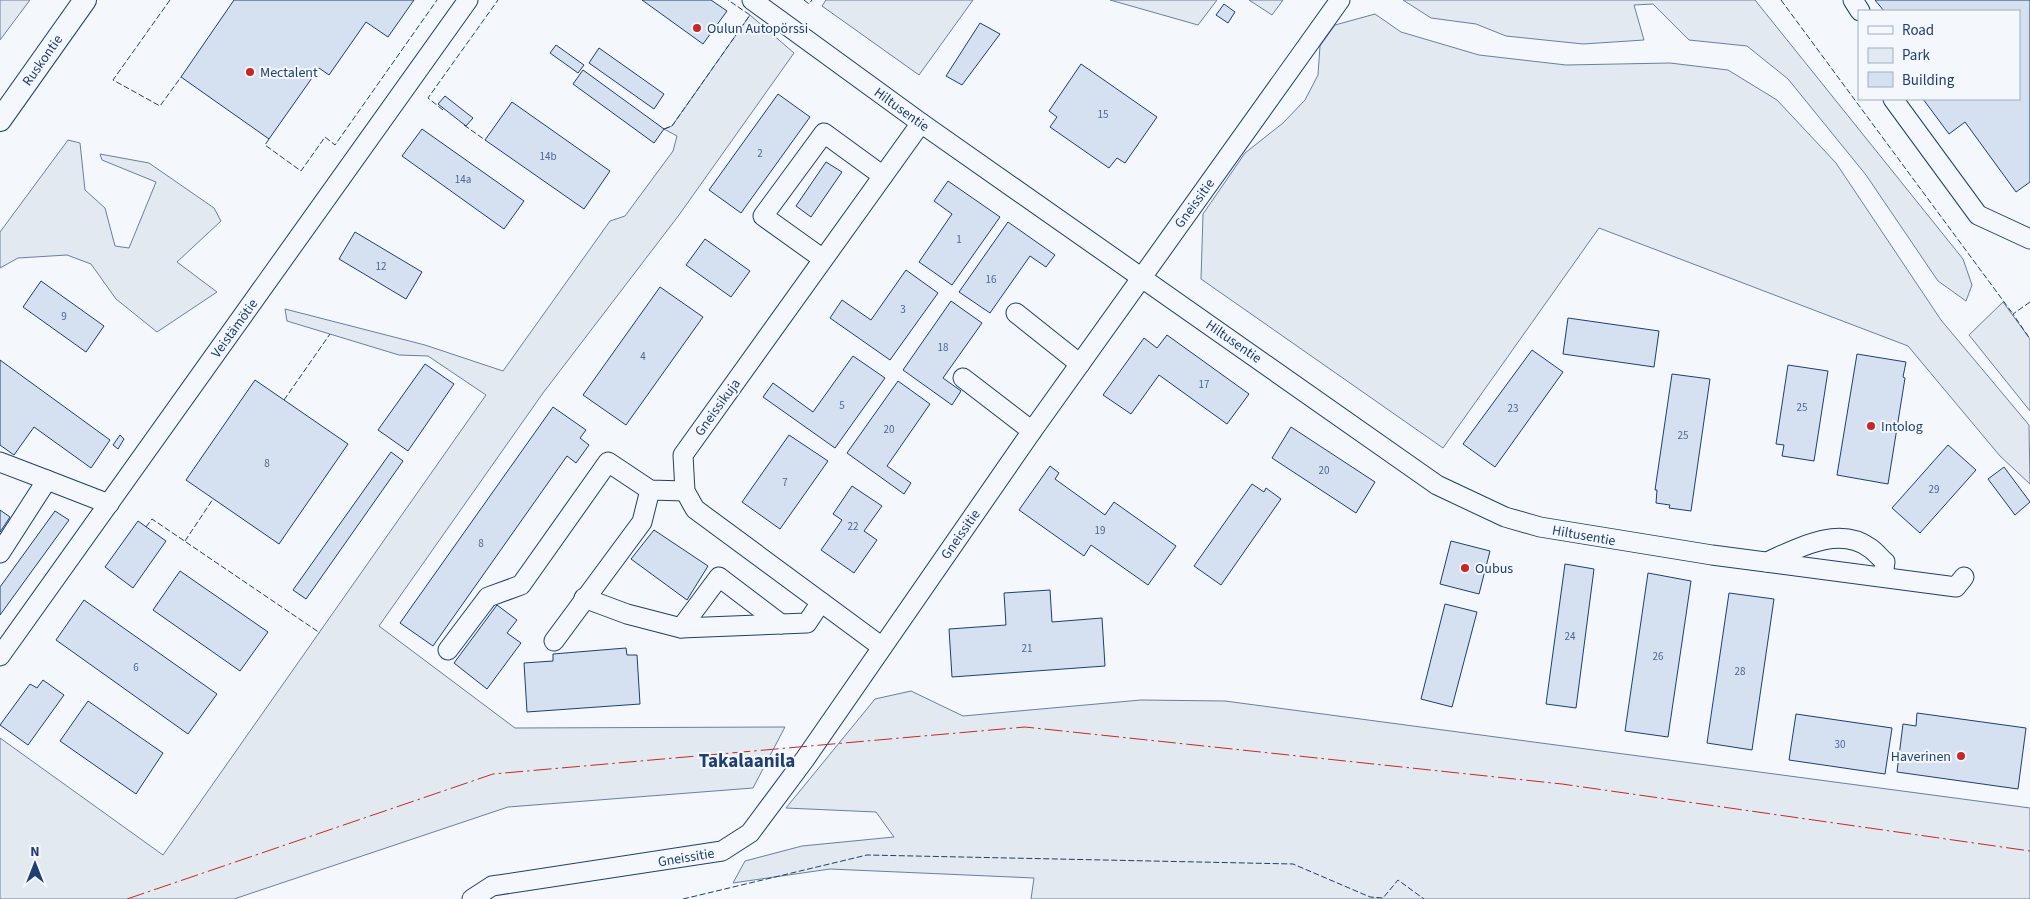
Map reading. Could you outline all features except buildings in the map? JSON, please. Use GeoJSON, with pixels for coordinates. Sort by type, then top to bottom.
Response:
{"type":"FeatureCollection","features":[{"type":"Feature","properties":{"kind":"main road","name":"Ruskontie"},"geometry":{"type":"LineString","coordinates":[[0,120],[85,0]]}},
{"type":"Feature","properties":{"kind":"street","name":"Veistämötie"},"geometry":{"type":"LineString","coordinates":[[0,656],[468,0]]}},
{"type":"Feature","properties":{"kind":"street","name":"Hiltusentie"},"geometry":{"type":"LineString","coordinates":[[752,0],[921,123],[1438,485],[1505,517],[1540,527],[1602,538],[1767,562],[1956,586],[1964,577]]}},
{"type":"Feature","properties":{"kind":"street","name":"Gneissitie"},"geometry":{"type":"LineString","coordinates":[[472,899],[492,886],[722,851],[750,833],[806,759],[1032,431],[1340,0]]}},
{"type":"Feature","properties":{"kind":"street"},"geometry":{"type":"LineString","coordinates":[[1894,100],[1978,215],[2030,239]]}},
{"type":"Feature","properties":{"kind":"street","name":"Gneissikuja"},"geometry":{"type":"LineString","coordinates":[[882,647],[695,509],[685,491],[682,454],[921,123]]}},
{"type":"Feature","properties":{"kind":"street"},"geometry":{"type":"LineString","coordinates":[[823,259],[763,216],[824,133],[883,176]]}},
{"type":"Feature","properties":{"kind":"street"},"geometry":{"type":"LineString","coordinates":[[1016,313],[1080,364]]}},
{"type":"Feature","properties":{"kind":"street"},"geometry":{"type":"LineString","coordinates":[[963,378],[1032,431]]}},
{"type":"Feature","properties":{"kind":"street"},"geometry":{"type":"LineString","coordinates":[[448,650],[488,597],[521,585],[608,462],[650,490],[685,491]]}},
{"type":"Feature","properties":{"kind":"street"},"geometry":{"type":"LineString","coordinates":[[1,464],[109,504]]}},
{"type":"Feature","properties":{"kind":"street"},"geometry":{"type":"LineString","coordinates":[[0,553],[47,480]]}},
{"type":"Feature","properties":{"kind":"street"},"geometry":{"type":"LineString","coordinates":[[554,641],[642,522],[650,490]]}},
{"type":"Feature","properties":{"kind":"street"},"geometry":{"type":"LineString","coordinates":[[1767,562],[1801,547],[1838,538],[1852,540],[1870,548],[1884,562],[1883,576]]}},
{"type":"Feature","properties":{"kind":"street"},"geometry":{"type":"LineString","coordinates":[[681,628],[719,577],[780,624]]}},
{"type":"Feature","properties":{"kind":"street"},"geometry":{"type":"LineString","coordinates":[[584,598],[628,614],[681,628],[807,623],[821,602]]}},
{"type":"Feature","properties":{"kind":"green space"},"geometry":{"type":"Polygon","coordinates":[[[0,0],[30,0],[0,40],[0,0]]]}},
{"type":"Feature","properties":{"kind":"green space"},"geometry":{"type":"Polygon","coordinates":[[[826,0],[973,0],[919,75],[822,6],[826,0]]]}},
{"type":"Feature","properties":{"kind":"green space"},"geometry":{"type":"Polygon","coordinates":[[[1110,0],[1217,0],[1198,25],[1110,0]]]}},
{"type":"Feature","properties":{"kind":"green space"},"geometry":{"type":"Polygon","coordinates":[[[1249,0],[1283,0],[1272,15],[1249,0]]]}},
{"type":"Feature","properties":{"kind":"green space"},"geometry":{"type":"Polygon","coordinates":[[[1403,0],[1755,0],[1963,259],[1972,285],[1966,301],[1938,281],[1866,175],[1788,79],[1747,46],[1689,40],[1653,4],[1634,5],[1644,40],[1583,44],[1506,36],[1476,24],[1431,18],[1403,0]]]}},
{"type":"Feature","properties":{"kind":"green space"},"geometry":{"type":"Polygon","coordinates":[[[1375,14],[1401,32],[1479,55],[1566,65],[1670,63],[1728,70],[1777,100],[1836,163],[1941,320],[2029,425],[2030,484],[2000,456],[1908,346],[1599,228],[1443,448],[1201,279],[1203,214],[1245,153],[1283,123],[1305,100],[1318,75],[1320,46],[1335,25],[1375,14]]]}},
{"type":"Feature","properties":{"kind":"green space"},"geometry":{"type":"Polygon","coordinates":[[[750,15],[794,53],[679,215],[543,393],[379,626],[515,728],[785,727],[753,788],[508,807],[234,899],[0,899],[0,738],[163,855],[486,395],[428,356],[399,355],[287,321],[285,309],[425,345],[503,371],[610,221],[625,216],[673,151],[677,136],[664,129],[672,126],[750,15]]]}},
{"type":"Feature","properties":{"kind":"green space"},"geometry":{"type":"Polygon","coordinates":[[[68,140],[80,143],[85,190],[105,208],[115,246],[129,248],[156,182],[102,160],[100,154],[149,163],[214,208],[221,221],[177,262],[217,292],[157,332],[116,299],[91,264],[67,255],[18,258],[0,268],[0,232],[68,140]]]}},
{"type":"Feature","properties":{"kind":"green space"},"geometry":{"type":"Polygon","coordinates":[[[2003,302],[2030,339],[2030,411],[1969,335],[2003,302]]]}},
{"type":"Feature","properties":{"kind":"green space"},"geometry":{"type":"Polygon","coordinates":[[[911,691],[963,716],[1141,700],[1225,701],[2030,808],[2030,899],[1031,899],[1034,878],[830,869],[733,883],[745,861],[802,846],[894,837],[876,812],[786,808],[875,699],[911,691]]]}},
{"type":"Feature","properties":{"kind":"fence"},"geometry":{"type":"LineString","coordinates":[[170,0],[113,80],[160,106],[181,77]]}},
{"type":"Feature","properties":{"kind":"fence"},"geometry":{"type":"LineString","coordinates":[[269,139],[265,145],[301,171],[325,137],[335,145],[437,0]]}},
{"type":"Feature","properties":{"kind":"fence"},"geometry":{"type":"LineString","coordinates":[[443,110],[428,98],[498,0]]}},
{"type":"Feature","properties":{"kind":"fence"},"geometry":{"type":"LineString","coordinates":[[664,129],[672,126],[750,15],[728,0]]}},
{"type":"Feature","properties":{"kind":"fence"},"geometry":{"type":"LineString","coordinates":[[804,0],[809,4],[812,0]]}},
{"type":"Feature","properties":{"kind":"fence"},"geometry":{"type":"LineString","coordinates":[[1781,0],[2013,314]]}},
{"type":"Feature","properties":{"kind":"fence"},"geometry":{"type":"LineString","coordinates":[[464,125],[485,140]]}},
{"type":"Feature","properties":{"kind":"fence"},"geometry":{"type":"LineString","coordinates":[[2030,302],[2013,314],[2030,339]]}},
{"type":"Feature","properties":{"kind":"fence"},"geometry":{"type":"LineString","coordinates":[[284,400],[330,334]]}},
{"type":"Feature","properties":{"kind":"fence"},"geometry":{"type":"LineString","coordinates":[[185,541],[213,499]]}},
{"type":"Feature","properties":{"kind":"fence"},"geometry":{"type":"LineString","coordinates":[[146,527],[152,519],[320,633]]}},
{"type":"Feature","properties":{"kind":"fence"},"geometry":{"type":"LineString","coordinates":[[683,899],[867,855],[1293,864],[1370,897],[1383,898],[1398,880],[1424,899]]}},
{"type":"Feature","properties":{"kind":"power"},"geometry":{"type":"LineString","coordinates":[[127,899],[493,774],[1025,727],[1562,784],[2030,851]]}},
{"type":"Feature","properties":{"kind":"place","name":"Oulun Autopörssi"},"geometry":{"type":"Point","coordinates":[697,28]}},
{"type":"Feature","properties":{"kind":"place","name":"Mectalent"},"geometry":{"type":"Point","coordinates":[250,72]}},
{"type":"Feature","properties":{"kind":"place","name":"Intolog"},"geometry":{"type":"Point","coordinates":[1871,426]}},
{"type":"Feature","properties":{"kind":"place","name":"Oubus"},"geometry":{"type":"Point","coordinates":[1465,568]}},
{"type":"Feature","properties":{"kind":"place","name":"Haverinen"},"geometry":{"type":"Point","coordinates":[1961,756]}},
{"type":"Feature","properties":{"kind":"district","name":"Takalaanila"},"geometry":{"type":"Point","coordinates":[747,760]}}]}
